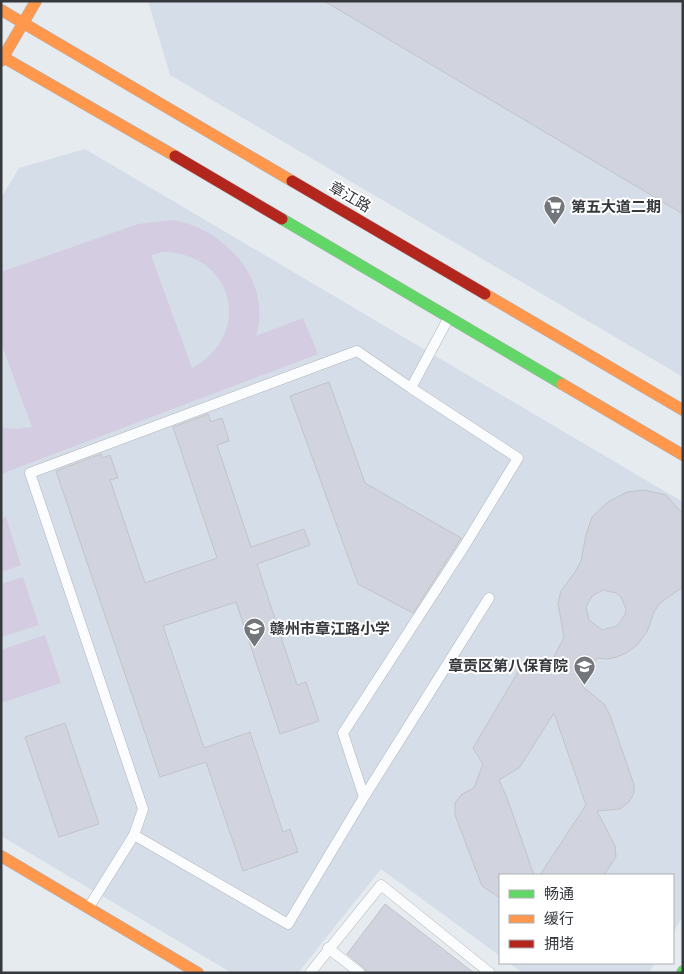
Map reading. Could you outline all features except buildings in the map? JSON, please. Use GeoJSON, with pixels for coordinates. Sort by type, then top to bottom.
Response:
{"type":"FeatureCollection","features":[{"type":"Feature","properties":{"kind":"main road"},"geometry":{"type":"LineString","coordinates":[[36,1],[2,58],[73,96],[683,455]]}},
{"type":"Feature","properties":{"kind":"main road","name":"章江路"},"geometry":{"type":"LineString","coordinates":[[1,10],[683,410]]}},
{"type":"Feature","properties":{"kind":"main road"},"geometry":{"type":"LineString","coordinates":[[1,856],[198,973]]}},
{"type":"Feature","properties":{"kind":"lane"},"geometry":{"type":"LineString","coordinates":[[411,388],[449,318]]}},
{"type":"Feature","properties":{"kind":"lane"},"geometry":{"type":"LineString","coordinates":[[88,908],[134,835],[143,809],[30,473],[357,351],[518,458],[465,545],[344,733],[364,797]]}},
{"type":"Feature","properties":{"kind":"lane"},"geometry":{"type":"LineString","coordinates":[[134,835],[288,924],[364,797],[489,598]]}},
{"type":"Feature","properties":{"kind":"lane"},"geometry":{"type":"LineString","coordinates":[[310,973],[328,948],[381,885],[490,973]]}},
{"type":"Feature","properties":{"kind":"lane"},"geometry":{"type":"LineString","coordinates":[[328,948],[360,973]]}},
{"type":"Feature","properties":{"kind":"shaded area","name":"第五大道二期"},"geometry":{"type":"Polygon","coordinates":[[[148,1],[683,1],[683,377],[170,75],[148,1]]]}},
{"type":"Feature","properties":{"kind":"shaded area","name":"赣州市章江路小学"},"geometry":{"type":"Polygon","coordinates":[[[85,149],[683,502],[683,916],[674,931],[674,874],[499,874],[499,955],[381,869],[298,973],[232,973],[1,836],[1,198],[19,168],[85,149]]]}},
{"type":"Feature","properties":{"kind":"shaded area"},"geometry":{"type":"Polygon","coordinates":[[[173,220],[192,225],[210,234],[227,246],[251,278],[258,296],[259,316],[256,336],[303,318],[318,354],[1,474],[1,428],[18,429],[32,427],[1,343],[1,272],[138,224],[173,220]],[[163,252],[151,255],[192,368],[211,353],[224,336],[229,317],[227,298],[220,280],[206,266],[187,256],[163,252]]]}},
{"type":"Feature","properties":{"kind":"shaded area"},"geometry":{"type":"Polygon","coordinates":[[[6,517],[21,565],[1,572],[1,519],[6,517]]]}},
{"type":"Feature","properties":{"kind":"shaded area"},"geometry":{"type":"Polygon","coordinates":[[[23,577],[39,625],[1,637],[1,584],[23,577]]]}},
{"type":"Feature","properties":{"kind":"shaded area"},"geometry":{"type":"Polygon","coordinates":[[[45,635],[61,683],[1,703],[1,650],[45,635]]]}},
{"type":"Feature","properties":{"kind":"shaded area"},"geometry":{"type":"Polygon","coordinates":[[[510,964],[654,964],[649,973],[523,973],[510,964]]]}},
{"type":"Feature","properties":{"kind":"traffic: fast"},"geometry":{"type":"LineString","coordinates":[[282,219],[562,384]]}},
{"type":"Feature","properties":{"kind":"traffic: slow"},"geometry":{"type":"LineString","coordinates":[[1,61],[36,1]]}},
{"type":"Feature","properties":{"kind":"traffic: slow"},"geometry":{"type":"LineString","coordinates":[[1,10],[292,181]]}},
{"type":"Feature","properties":{"kind":"traffic: slow"},"geometry":{"type":"LineString","coordinates":[[1,56],[175,156]]}},
{"type":"Feature","properties":{"kind":"traffic: slow"},"geometry":{"type":"LineString","coordinates":[[485,294],[683,410]]}},
{"type":"Feature","properties":{"kind":"traffic: slow"},"geometry":{"type":"LineString","coordinates":[[562,384],[683,455]]}},
{"type":"Feature","properties":{"kind":"traffic: slow"},"geometry":{"type":"LineString","coordinates":[[1,856],[198,973]]}},
{"type":"Feature","properties":{"kind":"traffic: jam"},"geometry":{"type":"LineString","coordinates":[[175,156],[282,219]]}},
{"type":"Feature","properties":{"kind":"traffic: jam"},"geometry":{"type":"LineString","coordinates":[[292,181],[485,294]]}},
{"type":"Feature","properties":{"kind":"place","name":"第五大道二期"},"geometry":{"type":"Point","coordinates":[555,226]}},
{"type":"Feature","properties":{"kind":"place","name":"赣州市章江路小学"},"geometry":{"type":"Point","coordinates":[254,648]}},
{"type":"Feature","properties":{"kind":"place","name":"章贡区第八保育院"},"geometry":{"type":"Point","coordinates":[584,685]}}]}
